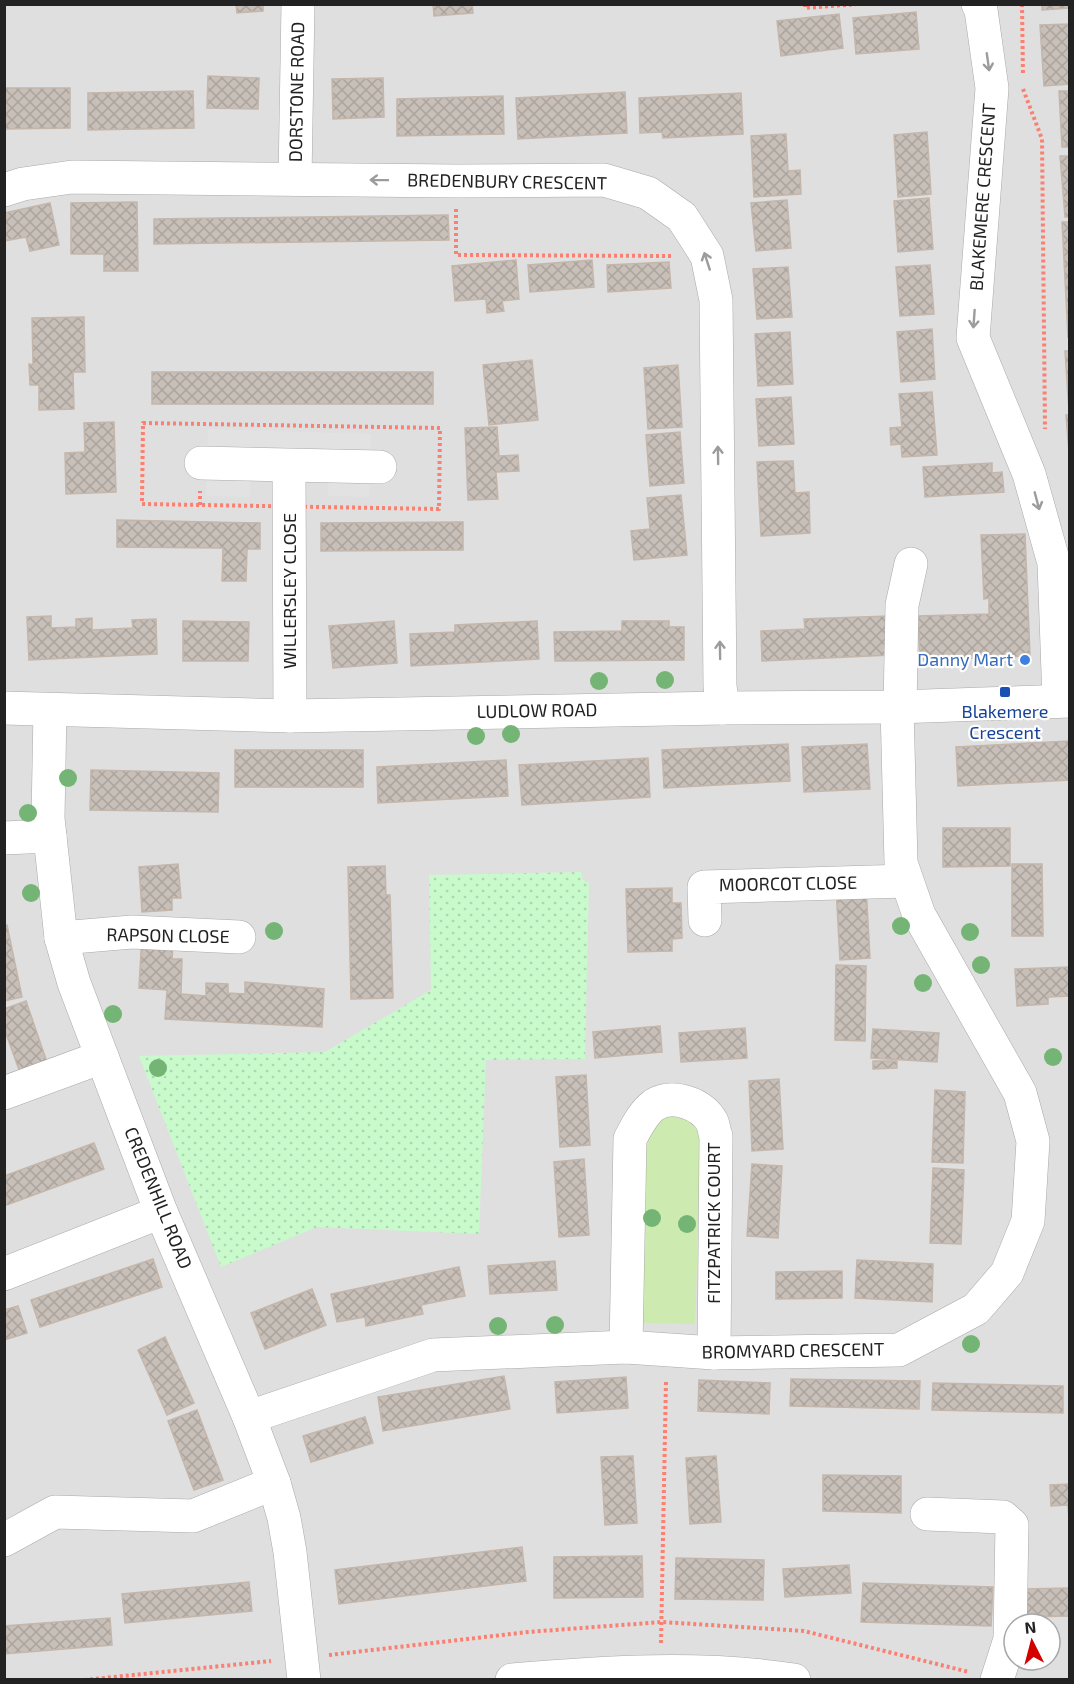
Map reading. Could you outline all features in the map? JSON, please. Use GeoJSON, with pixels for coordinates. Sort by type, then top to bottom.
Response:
{"type":"FeatureCollection","features":[{"type":"Feature","properties":{"kind":"street","name":"DORSTONE ROAD"},"geometry":{"type":"LineString","coordinates":[[295,179],[298,4]]}},
{"type":"Feature","properties":{"kind":"street","name":"BLAKEMERE CRESCENT"},"geometry":{"type":"LineString","coordinates":[[978,4],[981,10],[992,88],[973,338],[1029,474],[1054,563],[1064,701]]}},
{"type":"Feature","properties":{"kind":"street","name":"BREDENBURY CRESCENT"},"geometry":{"type":"LineString","coordinates":[[4,190],[23,184],[72,177],[456,181],[604,180],[648,193],[682,217],[706,256],[716,300],[720,686],[723,708]]}},
{"type":"Feature","properties":{"kind":"street"},"geometry":{"type":"LineString","coordinates":[[201,463],[380,467]]}},
{"type":"Feature","properties":{"kind":"street","name":"WILLERSLEY CLOSE"},"geometry":{"type":"LineString","coordinates":[[289,466],[290,716]]}},
{"type":"Feature","properties":{"kind":"street","name":"BROMYARD CRESCENT"},"geometry":{"type":"LineString","coordinates":[[249,1417],[433,1355],[626,1347],[714,1353],[899,1350],[976,1309],[1007,1273],[1028,1221],[1033,1141],[1020,1093],[919,915],[901,863],[898,707],[902,605],[911,564]]}},
{"type":"Feature","properties":{"kind":"street","name":"LUDLOW ROAD"},"geometry":{"type":"LineString","coordinates":[[4,708],[290,716],[898,707],[1064,701]]}},
{"type":"Feature","properties":{"kind":"street","name":"CREDENHILL ROAD"},"geometry":{"type":"LineString","coordinates":[[50,710],[48,818],[61,938],[74,983],[161,1212],[249,1417],[274,1483],[284,1518],[290,1552],[304,1680]]}},
{"type":"Feature","properties":{"kind":"street"},"geometry":{"type":"LineString","coordinates":[[4,838],[50,836]]}},
{"type":"Feature","properties":{"kind":"street","name":"MOORCOT CLOSE"},"geometry":{"type":"LineString","coordinates":[[705,920],[704,887],[906,881]]}},
{"type":"Feature","properties":{"kind":"street","name":"RAPSON CLOSE"},"geometry":{"type":"LineString","coordinates":[[61,938],[132,932],[239,937]]}},
{"type":"Feature","properties":{"kind":"street"},"geometry":{"type":"LineString","coordinates":[[4,1093],[102,1057]]}},
{"type":"Feature","properties":{"kind":"street","name":"FITZPATRICK COURT"},"geometry":{"type":"LineString","coordinates":[[626,1347],[630,1139],[639,1122],[655,1105],[676,1100],[695,1106],[711,1122],[716,1136],[714,1353]]}},
{"type":"Feature","properties":{"kind":"street"},"geometry":{"type":"LineString","coordinates":[[4,1274],[161,1212]]}},
{"type":"Feature","properties":{"kind":"street"},"geometry":{"type":"LineString","coordinates":[[4,1540],[55,1512],[193,1516],[274,1483]]}},
{"type":"Feature","properties":{"kind":"street"},"geometry":{"type":"LineString","coordinates":[[927,1514],[1003,1516],[1012,1525],[1010,1639],[997,1680]]}},
{"type":"Feature","properties":{"kind":"street"},"geometry":{"type":"LineString","coordinates":[[512,1680],[660,1672],[726,1673],[786,1679]]}},
{"type":"Feature","properties":{"kind":"path"},"geometry":{"type":"LineString","coordinates":[[805,4],[805,8],[858,4]]}},
{"type":"Feature","properties":{"kind":"path"},"geometry":{"type":"LineString","coordinates":[[1022,4],[1023,89],[1042,139],[1045,438]]}},
{"type":"Feature","properties":{"kind":"path"},"geometry":{"type":"LineString","coordinates":[[456,181],[456,255],[706,256]]}},
{"type":"Feature","properties":{"kind":"path"},"geometry":{"type":"LineString","coordinates":[[660,1672],[666,1350]]}},
{"type":"Feature","properties":{"kind":"shaded area"},"geometry":{"type":"Polygon","coordinates":[[[5,5],[1069,5],[1069,1679],[5,1680],[5,5]]]}},
{"type":"Feature","properties":{"kind":"shaded area"},"geometry":{"type":"Polygon","coordinates":[[[208,429],[371,434],[369,497],[328,496],[329,456],[251,454],[250,497],[206,496],[208,429]]]}},
{"type":"Feature","properties":{"kind":"green space"},"geometry":{"type":"Polygon","coordinates":[[[581,872],[583,880],[589,883],[585,1059],[486,1060],[479,1234],[317,1227],[221,1267],[139,1056],[325,1052],[431,990],[429,875],[581,872]]]}},
{"type":"Feature","properties":{"kind":"green space"},"geometry":{"type":"Polygon","coordinates":[[[675,1110],[699,1126],[701,1137],[695,1324],[642,1323],[645,1131],[675,1110]]]}},
{"type":"Feature","properties":{"kind":"building"},"geometry":{"type":"Polygon","coordinates":[[[236,4],[263,4],[263,11],[237,13],[236,4]]]}},
{"type":"Feature","properties":{"kind":"building"},"geometry":{"type":"Polygon","coordinates":[[[433,4],[472,4],[473,13],[434,16],[433,4]]]}},
{"type":"Feature","properties":{"kind":"building"},"geometry":{"type":"Polygon","coordinates":[[[1042,4],[1070,4],[1070,8],[1042,10],[1042,4]]]}},
{"type":"Feature","properties":{"kind":"building"},"geometry":{"type":"Polygon","coordinates":[[[916,12],[919,49],[856,54],[853,18],[916,12]]]}},
{"type":"Feature","properties":{"kind":"building"},"geometry":{"type":"Polygon","coordinates":[[[839,14],[843,48],[781,56],[777,21],[839,14]]]}},
{"type":"Feature","properties":{"kind":"building"},"geometry":{"type":"Polygon","coordinates":[[[1070,24],[1070,84],[1044,86],[1040,25],[1070,24]]]}},
{"type":"Feature","properties":{"kind":"building"},"geometry":{"type":"Polygon","coordinates":[[[208,76],[259,78],[258,109],[207,108],[208,76]]]}},
{"type":"Feature","properties":{"kind":"building"},"geometry":{"type":"Polygon","coordinates":[[[383,78],[384,117],[333,119],[332,79],[383,78]]]}},
{"type":"Feature","properties":{"kind":"building"},"geometry":{"type":"Polygon","coordinates":[[[4,88],[70,88],[70,128],[4,129],[4,88]]]}},
{"type":"Feature","properties":{"kind":"building"},"geometry":{"type":"Polygon","coordinates":[[[193,91],[194,128],[88,130],[88,93],[193,91]]]}},
{"type":"Feature","properties":{"kind":"building"},"geometry":{"type":"Polygon","coordinates":[[[1059,91],[1070,91],[1070,147],[1062,147],[1059,91]]]}},
{"type":"Feature","properties":{"kind":"building"},"geometry":{"type":"Polygon","coordinates":[[[625,92],[627,133],[518,139],[516,98],[625,92]]]}},
{"type":"Feature","properties":{"kind":"building"},"geometry":{"type":"Polygon","coordinates":[[[741,93],[743,134],[663,138],[662,132],[640,133],[639,98],[741,93]]]}},
{"type":"Feature","properties":{"kind":"building"},"geometry":{"type":"Polygon","coordinates":[[[503,96],[504,134],[397,136],[397,99],[503,96]]]}},
{"type":"Feature","properties":{"kind":"building"},"geometry":{"type":"Polygon","coordinates":[[[927,132],[931,194],[898,197],[894,135],[927,132]]]}},
{"type":"Feature","properties":{"kind":"building"},"geometry":{"type":"Polygon","coordinates":[[[786,134],[788,171],[800,170],[801,194],[754,197],[751,136],[786,134]]]}},
{"type":"Feature","properties":{"kind":"building"},"geometry":{"type":"Polygon","coordinates":[[[1060,156],[1070,156],[1070,217],[1065,217],[1060,156]]]}},
{"type":"Feature","properties":{"kind":"building"},"geometry":{"type":"Polygon","coordinates":[[[929,198],[933,249],[898,252],[894,201],[929,198]]]}},
{"type":"Feature","properties":{"kind":"building"},"geometry":{"type":"Polygon","coordinates":[[[787,200],[791,248],[756,251],[751,203],[787,200]]]}},
{"type":"Feature","properties":{"kind":"building"},"geometry":{"type":"Polygon","coordinates":[[[137,202],[138,271],[104,271],[104,254],[71,254],[71,203],[137,202]]]}},
{"type":"Feature","properties":{"kind":"building"},"geometry":{"type":"Polygon","coordinates":[[[50,203],[59,245],[30,251],[26,237],[4,241],[4,213],[50,203]]]}},
{"type":"Feature","properties":{"kind":"building"},"geometry":{"type":"Polygon","coordinates":[[[448,215],[449,240],[154,244],[154,219],[448,215]]]}},
{"type":"Feature","properties":{"kind":"building"},"geometry":{"type":"Polygon","coordinates":[[[1062,222],[1070,222],[1070,337],[1068,337],[1062,222]]]}},
{"type":"Feature","properties":{"kind":"building"},"geometry":{"type":"Polygon","coordinates":[[[516,260],[519,299],[502,301],[504,311],[487,313],[486,299],[455,301],[452,266],[516,260]]]}},
{"type":"Feature","properties":{"kind":"building"},"geometry":{"type":"Polygon","coordinates":[[[592,260],[594,287],[530,292],[528,265],[592,260]]]}},
{"type":"Feature","properties":{"kind":"building"},"geometry":{"type":"Polygon","coordinates":[[[669,262],[671,288],[608,292],[607,265],[669,262]]]}},
{"type":"Feature","properties":{"kind":"building"},"geometry":{"type":"Polygon","coordinates":[[[930,265],[934,314],[900,316],[896,267],[930,265]]]}},
{"type":"Feature","properties":{"kind":"building"},"geometry":{"type":"Polygon","coordinates":[[[788,267],[792,317],[757,319],[753,269],[788,267]]]}},
{"type":"Feature","properties":{"kind":"building"},"geometry":{"type":"Polygon","coordinates":[[[84,317],[85,372],[73,372],[74,409],[39,410],[39,385],[30,385],[29,364],[33,365],[32,318],[84,317]]]}},
{"type":"Feature","properties":{"kind":"building"},"geometry":{"type":"Polygon","coordinates":[[[932,329],[935,379],[901,382],[897,332],[932,329]]]}},
{"type":"Feature","properties":{"kind":"building"},"geometry":{"type":"Polygon","coordinates":[[[790,332],[793,384],[758,386],[755,334],[790,332]]]}},
{"type":"Feature","properties":{"kind":"building"},"geometry":{"type":"Polygon","coordinates":[[[1065,351],[1070,351],[1070,411],[1069,411],[1065,351]]]}},
{"type":"Feature","properties":{"kind":"building"},"geometry":{"type":"Polygon","coordinates":[[[532,360],[538,420],[489,425],[483,365],[532,360]]]}},
{"type":"Feature","properties":{"kind":"building"},"geometry":{"type":"Polygon","coordinates":[[[678,365],[682,427],[648,429],[644,368],[678,365]]]}},
{"type":"Feature","properties":{"kind":"building"},"geometry":{"type":"Polygon","coordinates":[[[152,372],[433,372],[433,404],[152,404],[152,372]]]}},
{"type":"Feature","properties":{"kind":"building"},"geometry":{"type":"Polygon","coordinates":[[[932,392],[937,455],[902,457],[901,444],[891,445],[890,428],[902,427],[899,394],[932,392]]]}},
{"type":"Feature","properties":{"kind":"building"},"geometry":{"type":"Polygon","coordinates":[[[791,397],[794,444],[759,446],[756,399],[791,397]]]}},
{"type":"Feature","properties":{"kind":"building"},"geometry":{"type":"Polygon","coordinates":[[[1066,415],[1070,415],[1070,464],[1066,415]]]}},
{"type":"Feature","properties":{"kind":"building"},"geometry":{"type":"Polygon","coordinates":[[[114,422],[116,492],[66,494],[65,453],[85,452],[84,423],[114,422]]]}},
{"type":"Feature","properties":{"kind":"building"},"geometry":{"type":"Polygon","coordinates":[[[497,427],[499,456],[518,455],[519,471],[496,472],[498,499],[468,500],[465,428],[497,427]]]}},
{"type":"Feature","properties":{"kind":"building"},"geometry":{"type":"Polygon","coordinates":[[[680,432],[684,483],[650,486],[646,435],[680,432]]]}},
{"type":"Feature","properties":{"kind":"building"},"geometry":{"type":"Polygon","coordinates":[[[793,461],[795,493],[809,492],[810,533],[761,536],[757,462],[793,461]]]}},
{"type":"Feature","properties":{"kind":"building"},"geometry":{"type":"Polygon","coordinates":[[[992,463],[992,473],[1002,472],[1004,492],[925,497],[923,467],[992,463]]]}},
{"type":"Feature","properties":{"kind":"building"},"geometry":{"type":"Polygon","coordinates":[[[681,495],[687,555],[634,560],[631,531],[650,529],[647,498],[681,495]]]}},
{"type":"Feature","properties":{"kind":"building"},"geometry":{"type":"Polygon","coordinates":[[[117,520],[260,523],[260,549],[247,549],[246,581],[222,581],[223,548],[117,547],[117,520]]]}},
{"type":"Feature","properties":{"kind":"building"},"geometry":{"type":"Polygon","coordinates":[[[463,522],[463,550],[321,551],[321,523],[463,522]]]}},
{"type":"Feature","properties":{"kind":"building"},"geometry":{"type":"Polygon","coordinates":[[[1025,534],[1030,656],[920,660],[918,616],[989,614],[989,598],[984,599],[981,535],[1025,534]]]}},
{"type":"Feature","properties":{"kind":"building"},"geometry":{"type":"Polygon","coordinates":[[[51,616],[51,628],[76,627],[76,619],[92,618],[92,630],[133,628],[132,620],[156,619],[157,654],[29,660],[27,617],[51,616]]]}},
{"type":"Feature","properties":{"kind":"building"},"geometry":{"type":"Polygon","coordinates":[[[889,616],[891,655],[762,661],[761,631],[805,629],[804,619],[889,616]]]}},
{"type":"Feature","properties":{"kind":"building"},"geometry":{"type":"Polygon","coordinates":[[[183,621],[249,622],[248,661],[183,661],[183,621]]]}},
{"type":"Feature","properties":{"kind":"building"},"geometry":{"type":"Polygon","coordinates":[[[394,621],[397,663],[333,668],[329,626],[394,621]]]}},
{"type":"Feature","properties":{"kind":"building"},"geometry":{"type":"Polygon","coordinates":[[[537,621],[539,659],[411,666],[410,634],[455,632],[455,625],[537,621]]]}},
{"type":"Feature","properties":{"kind":"building"},"geometry":{"type":"Polygon","coordinates":[[[622,621],[669,621],[669,627],[684,627],[684,660],[555,661],[554,632],[622,631],[622,621]]]}},
{"type":"Feature","properties":{"kind":"building"},"geometry":{"type":"Polygon","coordinates":[[[1070,741],[1070,780],[958,786],[956,747],[1070,741]]]}},
{"type":"Feature","properties":{"kind":"building"},"geometry":{"type":"Polygon","coordinates":[[[788,744],[790,781],[664,788],[662,750],[788,744]]]}},
{"type":"Feature","properties":{"kind":"building"},"geometry":{"type":"Polygon","coordinates":[[[867,744],[870,789],[804,792],[802,747],[867,744]]]}},
{"type":"Feature","properties":{"kind":"building"},"geometry":{"type":"Polygon","coordinates":[[[235,750],[363,750],[363,787],[235,787],[235,750]]]}},
{"type":"Feature","properties":{"kind":"building"},"geometry":{"type":"Polygon","coordinates":[[[648,758],[650,797],[522,805],[519,765],[648,758]]]}},
{"type":"Feature","properties":{"kind":"building"},"geometry":{"type":"Polygon","coordinates":[[[506,760],[508,796],[378,803],[377,767],[506,760]]]}},
{"type":"Feature","properties":{"kind":"building"},"geometry":{"type":"Polygon","coordinates":[[[91,770],[219,773],[218,812],[90,810],[91,770]]]}},
{"type":"Feature","properties":{"kind":"building"},"geometry":{"type":"Polygon","coordinates":[[[943,828],[1010,828],[1010,866],[943,867],[943,828]]]}},
{"type":"Feature","properties":{"kind":"building"},"geometry":{"type":"Polygon","coordinates":[[[178,864],[181,898],[172,898],[172,910],[142,912],[139,867],[178,864]]]}},
{"type":"Feature","properties":{"kind":"building"},"geometry":{"type":"Polygon","coordinates":[[[1012,864],[1042,864],[1043,936],[1012,936],[1012,864]]]}},
{"type":"Feature","properties":{"kind":"building"},"geometry":{"type":"Polygon","coordinates":[[[385,866],[386,895],[390,895],[393,998],[351,999],[348,867],[385,866]]]}},
{"type":"Feature","properties":{"kind":"building"},"geometry":{"type":"Polygon","coordinates":[[[866,886],[870,958],[840,960],[836,887],[866,886]]]}},
{"type":"Feature","properties":{"kind":"building"},"geometry":{"type":"Polygon","coordinates":[[[672,888],[672,903],[681,903],[682,938],[672,939],[672,951],[628,952],[626,889],[672,888]]]}},
{"type":"Feature","properties":{"kind":"building"},"geometry":{"type":"Polygon","coordinates":[[[4,925],[7,925],[22,997],[4,1001],[4,925]]]}},
{"type":"Feature","properties":{"kind":"building"},"geometry":{"type":"Polygon","coordinates":[[[142,934],[174,935],[172,959],[182,959],[181,994],[206,996],[206,983],[228,984],[228,993],[245,994],[245,982],[324,989],[322,1027],[165,1019],[167,990],[139,988],[142,934]]]}},
{"type":"Feature","properties":{"kind":"building"},"geometry":{"type":"Polygon","coordinates":[[[836,965],[866,966],[865,1041],[835,1040],[836,965]]]}},
{"type":"Feature","properties":{"kind":"building"},"geometry":{"type":"Polygon","coordinates":[[[1070,967],[1070,996],[1048,997],[1048,1004],[1017,1006],[1015,969],[1070,967]]]}},
{"type":"Feature","properties":{"kind":"building"},"geometry":{"type":"Polygon","coordinates":[[[26,1001],[49,1068],[22,1078],[4,1028],[4,1009],[26,1001]]]}},
{"type":"Feature","properties":{"kind":"building"},"geometry":{"type":"Polygon","coordinates":[[[660,1026],[662,1052],[595,1058],[593,1032],[660,1026]]]}},
{"type":"Feature","properties":{"kind":"building"},"geometry":{"type":"Polygon","coordinates":[[[745,1028],[747,1058],[681,1062],[679,1033],[745,1028]]]}},
{"type":"Feature","properties":{"kind":"building"},"geometry":{"type":"Polygon","coordinates":[[[873,1029],[939,1033],[937,1062],[871,1058],[873,1029]]]}},
{"type":"Feature","properties":{"kind":"building"},"geometry":{"type":"Polygon","coordinates":[[[873,1061],[897,1061],[897,1068],[873,1069],[873,1061]]]}},
{"type":"Feature","properties":{"kind":"building"},"geometry":{"type":"Polygon","coordinates":[[[586,1075],[590,1145],[560,1147],[556,1077],[586,1075]]]}},
{"type":"Feature","properties":{"kind":"building"},"geometry":{"type":"Polygon","coordinates":[[[779,1079],[783,1149],[752,1151],[749,1081],[779,1079]]]}},
{"type":"Feature","properties":{"kind":"building"},"geometry":{"type":"Polygon","coordinates":[[[935,1090],[965,1092],[963,1163],[932,1162],[935,1090]]]}},
{"type":"Feature","properties":{"kind":"building"},"geometry":{"type":"Polygon","coordinates":[[[94,1143],[104,1169],[4,1206],[4,1176],[94,1143]]]}},
{"type":"Feature","properties":{"kind":"building"},"geometry":{"type":"Polygon","coordinates":[[[584,1159],[589,1235],[559,1237],[554,1162],[584,1159]]]}},
{"type":"Feature","properties":{"kind":"building"},"geometry":{"type":"Polygon","coordinates":[[[752,1164],[782,1166],[778,1238],[747,1236],[752,1164]]]}},
{"type":"Feature","properties":{"kind":"building"},"geometry":{"type":"Polygon","coordinates":[[[933,1168],[964,1170],[961,1244],[930,1243],[933,1168]]]}},
{"type":"Feature","properties":{"kind":"building"},"geometry":{"type":"Polygon","coordinates":[[[153,1259],[162,1287],[40,1327],[31,1300],[153,1259]]]}},
{"type":"Feature","properties":{"kind":"building"},"geometry":{"type":"Polygon","coordinates":[[[857,1260],[933,1264],[932,1302],[855,1298],[857,1260]]]}},
{"type":"Feature","properties":{"kind":"building"},"geometry":{"type":"Polygon","coordinates":[[[555,1261],[557,1290],[490,1294],[488,1266],[555,1261]]]}},
{"type":"Feature","properties":{"kind":"building"},"geometry":{"type":"Polygon","coordinates":[[[459,1267],[465,1296],[421,1305],[423,1314],[366,1326],[365,1317],[337,1322],[331,1294],[459,1267]]]}},
{"type":"Feature","properties":{"kind":"building"},"geometry":{"type":"Polygon","coordinates":[[[842,1271],[842,1298],[776,1299],[776,1272],[842,1271]]]}},
{"type":"Feature","properties":{"kind":"building"},"geometry":{"type":"Polygon","coordinates":[[[312,1289],[326,1325],[265,1349],[251,1313],[312,1289]]]}},
{"type":"Feature","properties":{"kind":"building"},"geometry":{"type":"Polygon","coordinates":[[[18,1306],[27,1333],[4,1340],[4,1310],[18,1306]]]}},
{"type":"Feature","properties":{"kind":"building"},"geometry":{"type":"Polygon","coordinates":[[[165,1337],[194,1403],[167,1415],[138,1350],[165,1337]]]}},
{"type":"Feature","properties":{"kind":"building"},"geometry":{"type":"Polygon","coordinates":[[[504,1376],[510,1409],[383,1431],[378,1397],[504,1376]]]}},
{"type":"Feature","properties":{"kind":"building"},"geometry":{"type":"Polygon","coordinates":[[[626,1377],[628,1408],[557,1413],[555,1382],[626,1377]]]}},
{"type":"Feature","properties":{"kind":"building"},"geometry":{"type":"Polygon","coordinates":[[[791,1379],[920,1381],[919,1409],[790,1406],[791,1379]]]}},
{"type":"Feature","properties":{"kind":"building"},"geometry":{"type":"Polygon","coordinates":[[[699,1380],[770,1383],[769,1414],[698,1411],[699,1380]]]}},
{"type":"Feature","properties":{"kind":"building"},"geometry":{"type":"Polygon","coordinates":[[[933,1383],[1063,1386],[1063,1413],[932,1410],[933,1383]]]}},
{"type":"Feature","properties":{"kind":"building"},"geometry":{"type":"Polygon","coordinates":[[[197,1410],[223,1480],[194,1490],[168,1421],[197,1410]]]}},
{"type":"Feature","properties":{"kind":"building"},"geometry":{"type":"Polygon","coordinates":[[[365,1417],[373,1443],[311,1462],[303,1436],[365,1417]]]}},
{"type":"Feature","properties":{"kind":"building"},"geometry":{"type":"Polygon","coordinates":[[[633,1456],[637,1523],[605,1525],[601,1457],[633,1456]]]}},
{"type":"Feature","properties":{"kind":"building"},"geometry":{"type":"Polygon","coordinates":[[[716,1456],[721,1522],[690,1524],[686,1458],[716,1456]]]}},
{"type":"Feature","properties":{"kind":"building"},"geometry":{"type":"Polygon","coordinates":[[[823,1475],[901,1476],[901,1513],[823,1511],[823,1475]]]}},
{"type":"Feature","properties":{"kind":"building"},"geometry":{"type":"Polygon","coordinates":[[[1070,1484],[1070,1535],[1068,1505],[1051,1506],[1050,1485],[1070,1484]]]}},
{"type":"Feature","properties":{"kind":"building"},"geometry":{"type":"Polygon","coordinates":[[[522,1547],[526,1581],[339,1604],[335,1570],[522,1547]]]}},
{"type":"Feature","properties":{"kind":"building"},"geometry":{"type":"Polygon","coordinates":[[[642,1556],[643,1597],[554,1598],[554,1557],[642,1556]]]}},
{"type":"Feature","properties":{"kind":"building"},"geometry":{"type":"Polygon","coordinates":[[[676,1558],[764,1560],[763,1600],[675,1599],[676,1558]]]}},
{"type":"Feature","properties":{"kind":"building"},"geometry":{"type":"Polygon","coordinates":[[[849,1565],[851,1593],[785,1597],[783,1569],[849,1565]]]}},
{"type":"Feature","properties":{"kind":"building"},"geometry":{"type":"Polygon","coordinates":[[[249,1582],[252,1611],[125,1623],[122,1594],[249,1582]]]}},
{"type":"Feature","properties":{"kind":"building"},"geometry":{"type":"Polygon","coordinates":[[[863,1583],[993,1587],[991,1626],[861,1622],[863,1583]]]}},
{"type":"Feature","properties":{"kind":"building"},"geometry":{"type":"Polygon","coordinates":[[[1070,1588],[1070,1616],[1062,1616],[1062,1612],[1022,1612],[1022,1589],[1070,1588]]]}},
{"type":"Feature","properties":{"kind":"building"},"geometry":{"type":"Polygon","coordinates":[[[110,1618],[112,1645],[4,1654],[4,1626],[110,1618]]]}},
{"type":"Feature","properties":{"kind":"place","name":"Danny Mart"},"geometry":{"type":"Point","coordinates":[1025,660]}},
{"type":"Feature","properties":{"kind":"place","name":"Blakemere Crescent"},"geometry":{"type":"Point","coordinates":[1005,692]}}]}
